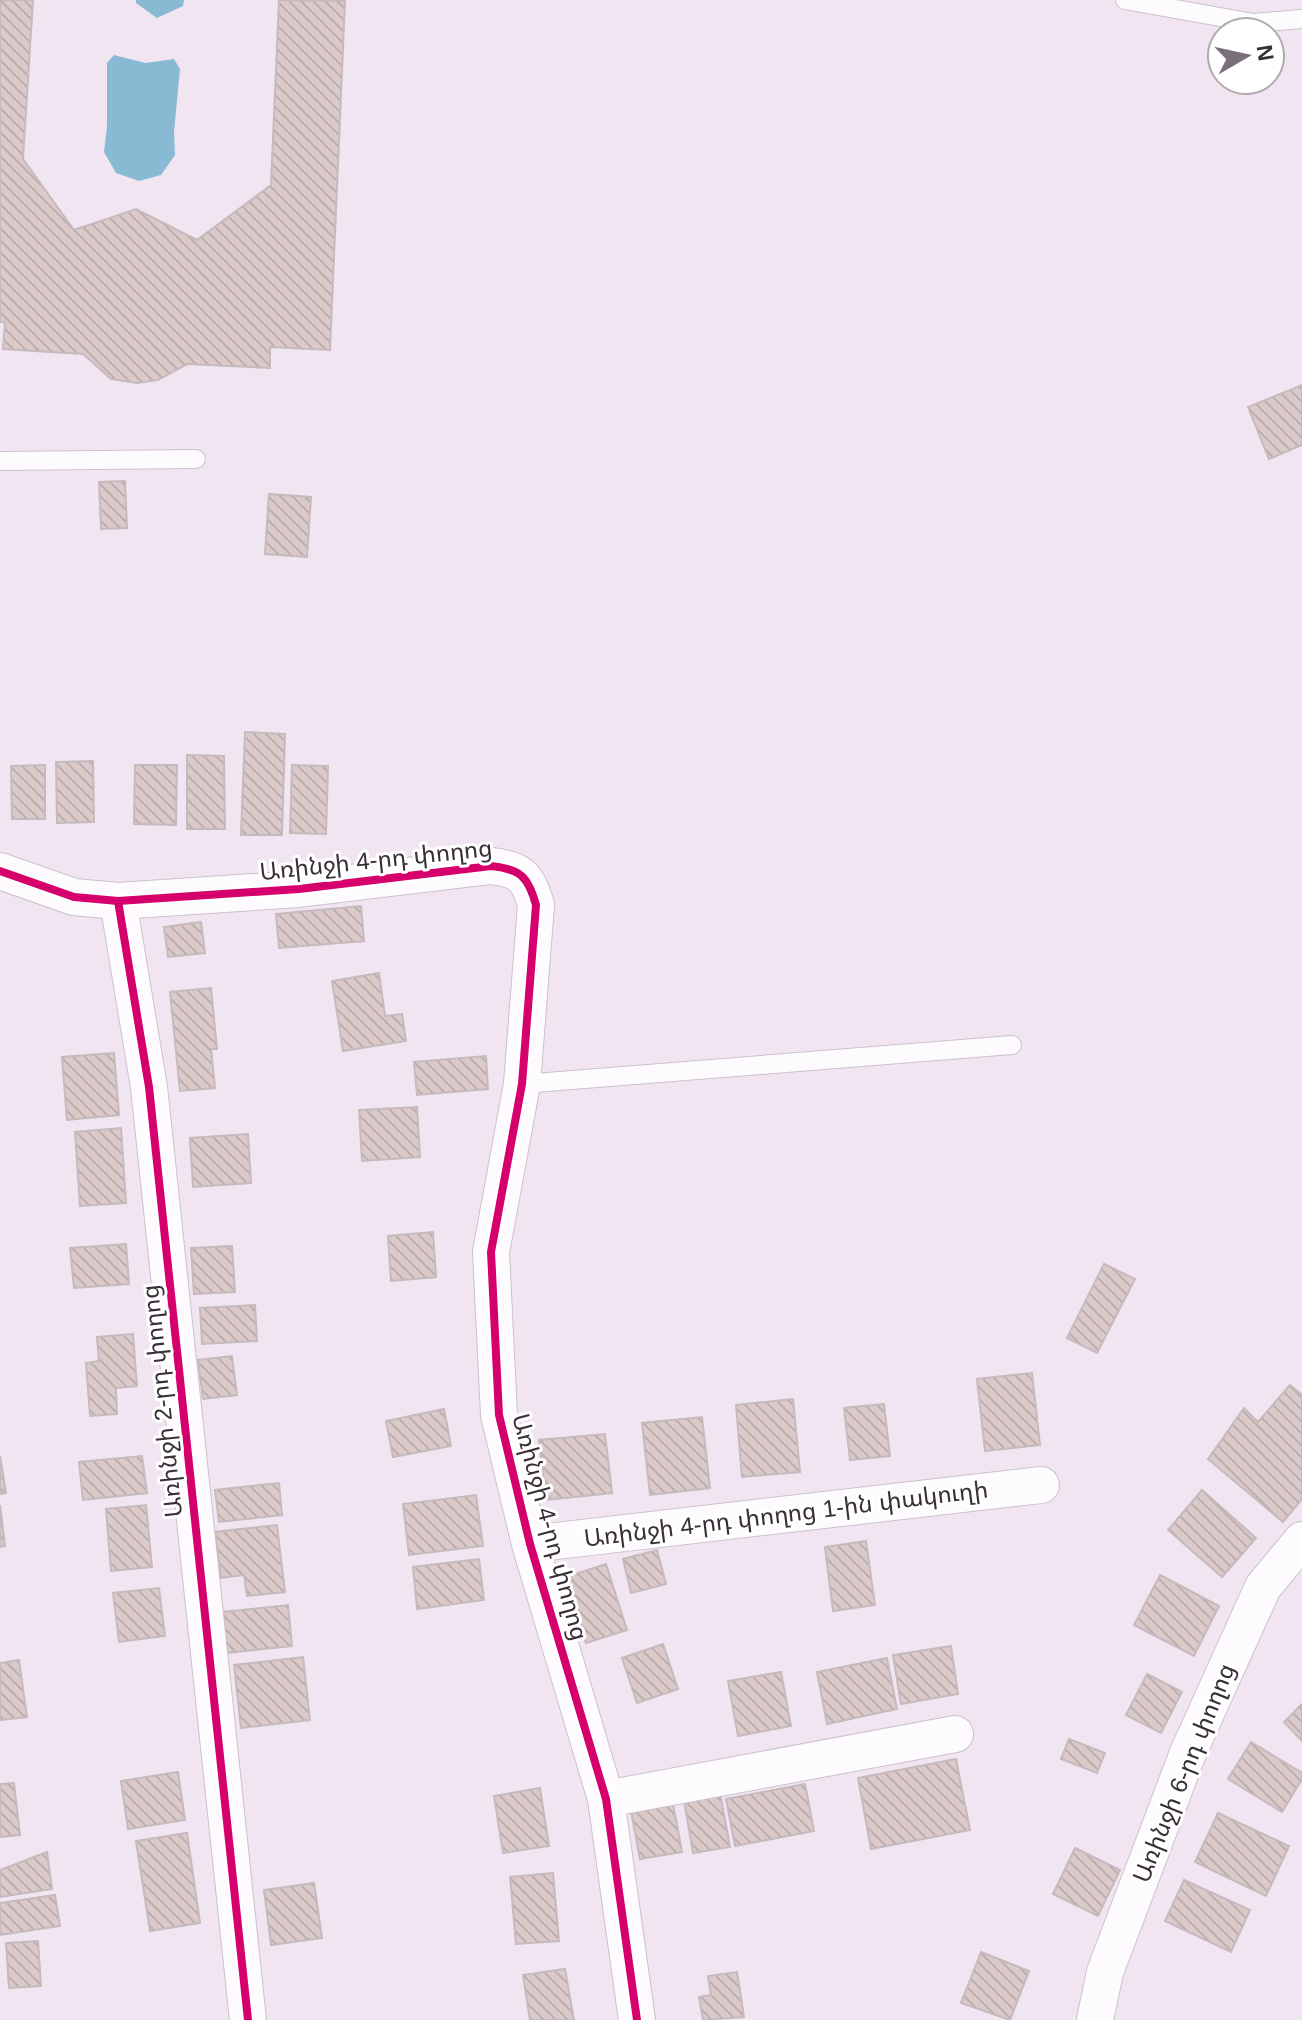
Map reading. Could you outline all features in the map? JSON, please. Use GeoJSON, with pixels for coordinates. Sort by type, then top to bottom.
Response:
{"type":"FeatureCollection","features":[{"type":"Feature","properties":{"kind":"street","name":"Առինջի 4-րդ փողոց"},"geometry":{"type":"LineString","coordinates":[[118,901],[299,889],[491,866],[514,869],[531,884],[536,905],[522,1084],[491,1252],[499,1415],[530,1544],[606,1799],[637,2020]]}},
{"type":"Feature","properties":{"kind":"street"},"geometry":{"type":"LineString","coordinates":[[0,871],[74,897],[118,901]]}},
{"type":"Feature","properties":{"kind":"street","name":"Առինջի 2-րդ փողոց"},"geometry":{"type":"LineString","coordinates":[[118,901],[149,1087],[248,2020]]}},
{"type":"Feature","properties":{"kind":"street","name":"Առինջի 4-րդ փողոց 1-ին փակուղի"},"geometry":{"type":"LineString","coordinates":[[530,1544],[1041,1485]]}},
{"type":"Feature","properties":{"kind":"street","name":"Առինջի 6-րդ փողոց"},"geometry":{"type":"LineString","coordinates":[[1095,2020],[1105,1972],[1188,1753],[1263,1587],[1302,1540]]}},
{"type":"Feature","properties":{"kind":"street"},"geometry":{"type":"LineString","coordinates":[[606,1799],[955,1734]]}},
{"type":"Feature","properties":{"kind":"lane"},"geometry":{"type":"LineString","coordinates":[[1125,0],[1253,23],[1302,19]]}},
{"type":"Feature","properties":{"kind":"lane"},"geometry":{"type":"LineString","coordinates":[[0,461],[196,459]]}},
{"type":"Feature","properties":{"kind":"lane"},"geometry":{"type":"LineString","coordinates":[[522,1084],[1012,1045]]}},
{"type":"Feature","properties":{"kind":"water"},"geometry":{"type":"Polygon","coordinates":[[[136,0],[184,0],[183,6],[157,18],[136,0]]]}},
{"type":"Feature","properties":{"kind":"water"},"geometry":{"type":"Polygon","coordinates":[[[114,55],[145,63],[174,59],[180,69],[175,155],[161,175],[139,181],[116,173],[104,152],[107,63],[114,55]]]}},
{"type":"Feature","properties":{"kind":"building"},"geometry":{"type":"Polygon","coordinates":[[[0,0],[33,0],[23,159],[74,230],[136,209],[197,240],[271,185],[279,0],[345,1],[330,350],[270,347],[270,368],[187,364],[158,380],[137,383],[111,379],[83,354],[3,349],[5,322],[0,322],[0,0]]]}},
{"type":"Feature","properties":{"kind":"building"},"geometry":{"type":"Polygon","coordinates":[[[1302,385],[1302,445],[1269,459],[1248,407],[1302,385]]]}},
{"type":"Feature","properties":{"kind":"building"},"geometry":{"type":"Polygon","coordinates":[[[125,481],[127,528],[101,529],[99,482],[125,481]]]}},
{"type":"Feature","properties":{"kind":"building"},"geometry":{"type":"Polygon","coordinates":[[[269,494],[311,497],[307,557],[265,554],[269,494]]]}},
{"type":"Feature","properties":{"kind":"building"},"geometry":{"type":"Polygon","coordinates":[[[245,732],[285,734],[282,835],[241,835],[245,732]]]}},
{"type":"Feature","properties":{"kind":"building"},"geometry":{"type":"Polygon","coordinates":[[[187,755],[224,756],[225,829],[187,829],[187,755]]]}},
{"type":"Feature","properties":{"kind":"building"},"geometry":{"type":"Polygon","coordinates":[[[93,761],[94,822],[57,823],[56,762],[93,761]]]}},
{"type":"Feature","properties":{"kind":"building"},"geometry":{"type":"Polygon","coordinates":[[[45,765],[45,819],[12,819],[11,766],[45,765]]]}},
{"type":"Feature","properties":{"kind":"building"},"geometry":{"type":"Polygon","coordinates":[[[135,765],[177,765],[176,825],[134,824],[135,765]]]}},
{"type":"Feature","properties":{"kind":"building"},"geometry":{"type":"Polygon","coordinates":[[[292,765],[328,766],[326,834],[290,833],[292,765]]]}},
{"type":"Feature","properties":{"kind":"building"},"geometry":{"type":"Polygon","coordinates":[[[361,906],[364,941],[279,948],[276,914],[361,906]]]}},
{"type":"Feature","properties":{"kind":"building"},"geometry":{"type":"Polygon","coordinates":[[[201,922],[205,953],[168,957],[164,927],[201,922]]]}},
{"type":"Feature","properties":{"kind":"building"},"geometry":{"type":"Polygon","coordinates":[[[379,973],[385,1016],[402,1014],[406,1041],[343,1051],[332,981],[379,973]]]}},
{"type":"Feature","properties":{"kind":"building"},"geometry":{"type":"Polygon","coordinates":[[[211,988],[217,1049],[211,1049],[215,1088],[180,1091],[170,992],[211,988]]]}},
{"type":"Feature","properties":{"kind":"building"},"geometry":{"type":"Polygon","coordinates":[[[114,1053],[119,1115],[67,1120],[62,1057],[114,1053]]]}},
{"type":"Feature","properties":{"kind":"building"},"geometry":{"type":"Polygon","coordinates":[[[486,1056],[488,1089],[417,1095],[414,1062],[486,1056]]]}},
{"type":"Feature","properties":{"kind":"building"},"geometry":{"type":"Polygon","coordinates":[[[417,1107],[420,1157],[362,1161],[359,1110],[417,1107]]]}},
{"type":"Feature","properties":{"kind":"building"},"geometry":{"type":"Polygon","coordinates":[[[121,1128],[126,1203],[80,1206],[75,1132],[121,1128]]]}},
{"type":"Feature","properties":{"kind":"building"},"geometry":{"type":"Polygon","coordinates":[[[248,1134],[251,1183],[193,1187],[190,1138],[248,1134]]]}},
{"type":"Feature","properties":{"kind":"building"},"geometry":{"type":"Polygon","coordinates":[[[433,1232],[436,1277],[391,1281],[388,1236],[433,1232]]]}},
{"type":"Feature","properties":{"kind":"building"},"geometry":{"type":"Polygon","coordinates":[[[126,1244],[129,1284],[74,1288],[70,1248],[126,1244]]]}},
{"type":"Feature","properties":{"kind":"building"},"geometry":{"type":"Polygon","coordinates":[[[232,1246],[235,1292],[194,1294],[191,1248],[232,1246]]]}},
{"type":"Feature","properties":{"kind":"building"},"geometry":{"type":"Polygon","coordinates":[[[1104,1264],[1135,1279],[1097,1353],[1067,1338],[1104,1264]]]}},
{"type":"Feature","properties":{"kind":"building"},"geometry":{"type":"Polygon","coordinates":[[[255,1305],[257,1341],[202,1344],[200,1308],[255,1305]]]}},
{"type":"Feature","properties":{"kind":"building"},"geometry":{"type":"Polygon","coordinates":[[[133,1334],[137,1386],[116,1388],[117,1414],[90,1416],[86,1363],[99,1361],[97,1337],[133,1334]]]}},
{"type":"Feature","properties":{"kind":"building"},"geometry":{"type":"Polygon","coordinates":[[[232,1356],[237,1395],[203,1399],[198,1360],[232,1356]]]}},
{"type":"Feature","properties":{"kind":"building"},"geometry":{"type":"Polygon","coordinates":[[[1032,1373],[1040,1445],[985,1451],[977,1379],[1032,1373]]]}},
{"type":"Feature","properties":{"kind":"building"},"geometry":{"type":"Polygon","coordinates":[[[1290,1385],[1302,1395],[1302,1499],[1283,1522],[1208,1459],[1244,1408],[1258,1422],[1290,1385]]]}},
{"type":"Feature","properties":{"kind":"building"},"geometry":{"type":"Polygon","coordinates":[[[793,1399],[800,1472],[742,1477],[736,1405],[793,1399]]]}},
{"type":"Feature","properties":{"kind":"building"},"geometry":{"type":"Polygon","coordinates":[[[884,1404],[890,1456],[850,1460],[844,1408],[884,1404]]]}},
{"type":"Feature","properties":{"kind":"building"},"geometry":{"type":"Polygon","coordinates":[[[444,1409],[451,1446],[393,1457],[386,1421],[444,1409]]]}},
{"type":"Feature","properties":{"kind":"building"},"geometry":{"type":"Polygon","coordinates":[[[702,1417],[710,1488],[650,1495],[642,1423],[702,1417]]]}},
{"type":"Feature","properties":{"kind":"building"},"geometry":{"type":"Polygon","coordinates":[[[605,1434],[612,1493],[546,1500],[539,1440],[605,1434]]]}},
{"type":"Feature","properties":{"kind":"building"},"geometry":{"type":"Polygon","coordinates":[[[0,1456],[6,1493],[0,1494],[0,1456]]]}},
{"type":"Feature","properties":{"kind":"building"},"geometry":{"type":"Polygon","coordinates":[[[142,1456],[147,1493],[83,1500],[79,1462],[142,1456]]]}},
{"type":"Feature","properties":{"kind":"building"},"geometry":{"type":"Polygon","coordinates":[[[279,1483],[282,1515],[219,1522],[215,1490],[279,1483]]]}},
{"type":"Feature","properties":{"kind":"building"},"geometry":{"type":"Polygon","coordinates":[[[1202,1490],[1256,1538],[1222,1577],[1168,1530],[1202,1490]]]}},
{"type":"Feature","properties":{"kind":"building"},"geometry":{"type":"Polygon","coordinates":[[[476,1495],[483,1546],[409,1555],[403,1504],[476,1495]]]}},
{"type":"Feature","properties":{"kind":"building"},"geometry":{"type":"Polygon","coordinates":[[[0,1505],[5,1546],[0,1547],[0,1505]]]}},
{"type":"Feature","properties":{"kind":"building"},"geometry":{"type":"Polygon","coordinates":[[[146,1505],[152,1567],[111,1571],[106,1509],[146,1505]]]}},
{"type":"Feature","properties":{"kind":"building"},"geometry":{"type":"Polygon","coordinates":[[[277,1525],[285,1592],[247,1596],[244,1575],[221,1578],[215,1532],[277,1525]]]}},
{"type":"Feature","properties":{"kind":"building"},"geometry":{"type":"Polygon","coordinates":[[[866,1541],[875,1605],[833,1611],[825,1547],[866,1541]]]}},
{"type":"Feature","properties":{"kind":"building"},"geometry":{"type":"Polygon","coordinates":[[[657,1550],[666,1584],[631,1593],[623,1559],[657,1550]]]}},
{"type":"Feature","properties":{"kind":"building"},"geometry":{"type":"Polygon","coordinates":[[[479,1559],[484,1600],[417,1609],[413,1567],[479,1559]]]}},
{"type":"Feature","properties":{"kind":"building"},"geometry":{"type":"Polygon","coordinates":[[[606,1564],[627,1630],[586,1643],[564,1578],[606,1564]]]}},
{"type":"Feature","properties":{"kind":"building"},"geometry":{"type":"Polygon","coordinates":[[[1160,1575],[1219,1606],[1194,1656],[1134,1625],[1160,1575]]]}},
{"type":"Feature","properties":{"kind":"building"},"geometry":{"type":"Polygon","coordinates":[[[159,1588],[165,1636],[119,1642],[113,1593],[159,1588]]]}},
{"type":"Feature","properties":{"kind":"building"},"geometry":{"type":"Polygon","coordinates":[[[288,1605],[292,1646],[227,1653],[223,1612],[288,1605]]]}},
{"type":"Feature","properties":{"kind":"building"},"geometry":{"type":"Polygon","coordinates":[[[663,1644],[678,1689],[637,1703],[622,1658],[663,1644]]]}},
{"type":"Feature","properties":{"kind":"building"},"geometry":{"type":"Polygon","coordinates":[[[951,1646],[958,1694],[901,1704],[893,1655],[951,1646]]]}},
{"type":"Feature","properties":{"kind":"building"},"geometry":{"type":"Polygon","coordinates":[[[303,1657],[310,1720],[241,1728],[234,1665],[303,1657]]]}},
{"type":"Feature","properties":{"kind":"building"},"geometry":{"type":"Polygon","coordinates":[[[887,1658],[897,1709],[827,1724],[817,1672],[887,1658]]]}},
{"type":"Feature","properties":{"kind":"building"},"geometry":{"type":"Polygon","coordinates":[[[19,1660],[27,1717],[0,1720],[0,1663],[19,1660]]]}},
{"type":"Feature","properties":{"kind":"building"},"geometry":{"type":"Polygon","coordinates":[[[781,1672],[791,1726],[738,1736],[728,1681],[781,1672]]]}},
{"type":"Feature","properties":{"kind":"building"},"geometry":{"type":"Polygon","coordinates":[[[1147,1674],[1182,1692],[1161,1733],[1126,1715],[1147,1674]]]}},
{"type":"Feature","properties":{"kind":"building"},"geometry":{"type":"Polygon","coordinates":[[[1302,1704],[1302,1741],[1284,1722],[1302,1704]]]}},
{"type":"Feature","properties":{"kind":"building"},"geometry":{"type":"Polygon","coordinates":[[[1069,1739],[1105,1753],[1097,1773],[1061,1759],[1069,1739]]]}},
{"type":"Feature","properties":{"kind":"building"},"geometry":{"type":"Polygon","coordinates":[[[1251,1742],[1302,1773],[1302,1779],[1282,1812],[1228,1779],[1251,1742]]]}},
{"type":"Feature","properties":{"kind":"building"},"geometry":{"type":"Polygon","coordinates":[[[956,1759],[970,1830],[871,1849],[858,1778],[956,1759]]]}},
{"type":"Feature","properties":{"kind":"building"},"geometry":{"type":"Polygon","coordinates":[[[178,1772],[185,1820],[128,1829],[121,1781],[178,1772]]]}},
{"type":"Feature","properties":{"kind":"building"},"geometry":{"type":"Polygon","coordinates":[[[14,1783],[20,1835],[0,1837],[0,1784],[14,1783]]]}},
{"type":"Feature","properties":{"kind":"building"},"geometry":{"type":"Polygon","coordinates":[[[805,1784],[814,1831],[735,1846],[726,1799],[805,1784]]]}},
{"type":"Feature","properties":{"kind":"building"},"geometry":{"type":"Polygon","coordinates":[[[540,1788],[549,1846],[503,1853],[494,1796],[540,1788]]]}},
{"type":"Feature","properties":{"kind":"building"},"geometry":{"type":"Polygon","coordinates":[[[720,1793],[730,1847],[693,1853],[684,1800],[720,1793]]]}},
{"type":"Feature","properties":{"kind":"building"},"geometry":{"type":"Polygon","coordinates":[[[673,1804],[682,1852],[640,1859],[631,1811],[673,1804]]]}},
{"type":"Feature","properties":{"kind":"building"},"geometry":{"type":"Polygon","coordinates":[[[1218,1813],[1289,1846],[1266,1896],[1195,1862],[1218,1813]]]}},
{"type":"Feature","properties":{"kind":"building"},"geometry":{"type":"Polygon","coordinates":[[[187,1833],[200,1923],[150,1931],[136,1841],[187,1833]]]}},
{"type":"Feature","properties":{"kind":"building"},"geometry":{"type":"Polygon","coordinates":[[[1075,1848],[1120,1870],[1098,1916],[1053,1894],[1075,1848]]]}},
{"type":"Feature","properties":{"kind":"building"},"geometry":{"type":"Polygon","coordinates":[[[47,1852],[52,1889],[0,1897],[0,1870],[47,1852]]]}},
{"type":"Feature","properties":{"kind":"building"},"geometry":{"type":"Polygon","coordinates":[[[553,1873],[559,1941],[516,1944],[510,1877],[553,1873]]]}},
{"type":"Feature","properties":{"kind":"building"},"geometry":{"type":"Polygon","coordinates":[[[1184,1880],[1250,1910],[1231,1952],[1165,1921],[1184,1880]]]}},
{"type":"Feature","properties":{"kind":"building"},"geometry":{"type":"Polygon","coordinates":[[[314,1883],[322,1938],[271,1945],[264,1890],[314,1883]]]}},
{"type":"Feature","properties":{"kind":"building"},"geometry":{"type":"Polygon","coordinates":[[[55,1895],[60,1926],[0,1935],[0,1903],[55,1895]]]}},
{"type":"Feature","properties":{"kind":"building"},"geometry":{"type":"Polygon","coordinates":[[[38,1941],[41,1986],[9,1988],[6,1943],[38,1941]]]}},
{"type":"Feature","properties":{"kind":"building"},"geometry":{"type":"Polygon","coordinates":[[[981,1952],[1029,1971],[1010,2020],[961,2003],[981,1952]]]}},
{"type":"Feature","properties":{"kind":"building"},"geometry":{"type":"Polygon","coordinates":[[[565,1969],[574,2020],[530,2020],[523,1975],[565,1969]]]}},
{"type":"Feature","properties":{"kind":"building"},"geometry":{"type":"Polygon","coordinates":[[[737,1972],[744,2017],[703,2020],[699,1997],[711,1995],[708,1976],[737,1972]]]}},
{"type":"Feature","properties":{"kind":"cycle path"},"geometry":{"type":"LineString","coordinates":[[118,901],[299,889],[491,866],[516,872],[530,887],[536,905],[522,1084],[491,1252],[499,1415],[530,1544],[606,1799],[637,2020]]}},
{"type":"Feature","properties":{"kind":"cycle path"},"geometry":{"type":"LineString","coordinates":[[0,871],[74,897],[118,901],[149,1087],[248,2020]]}}]}
